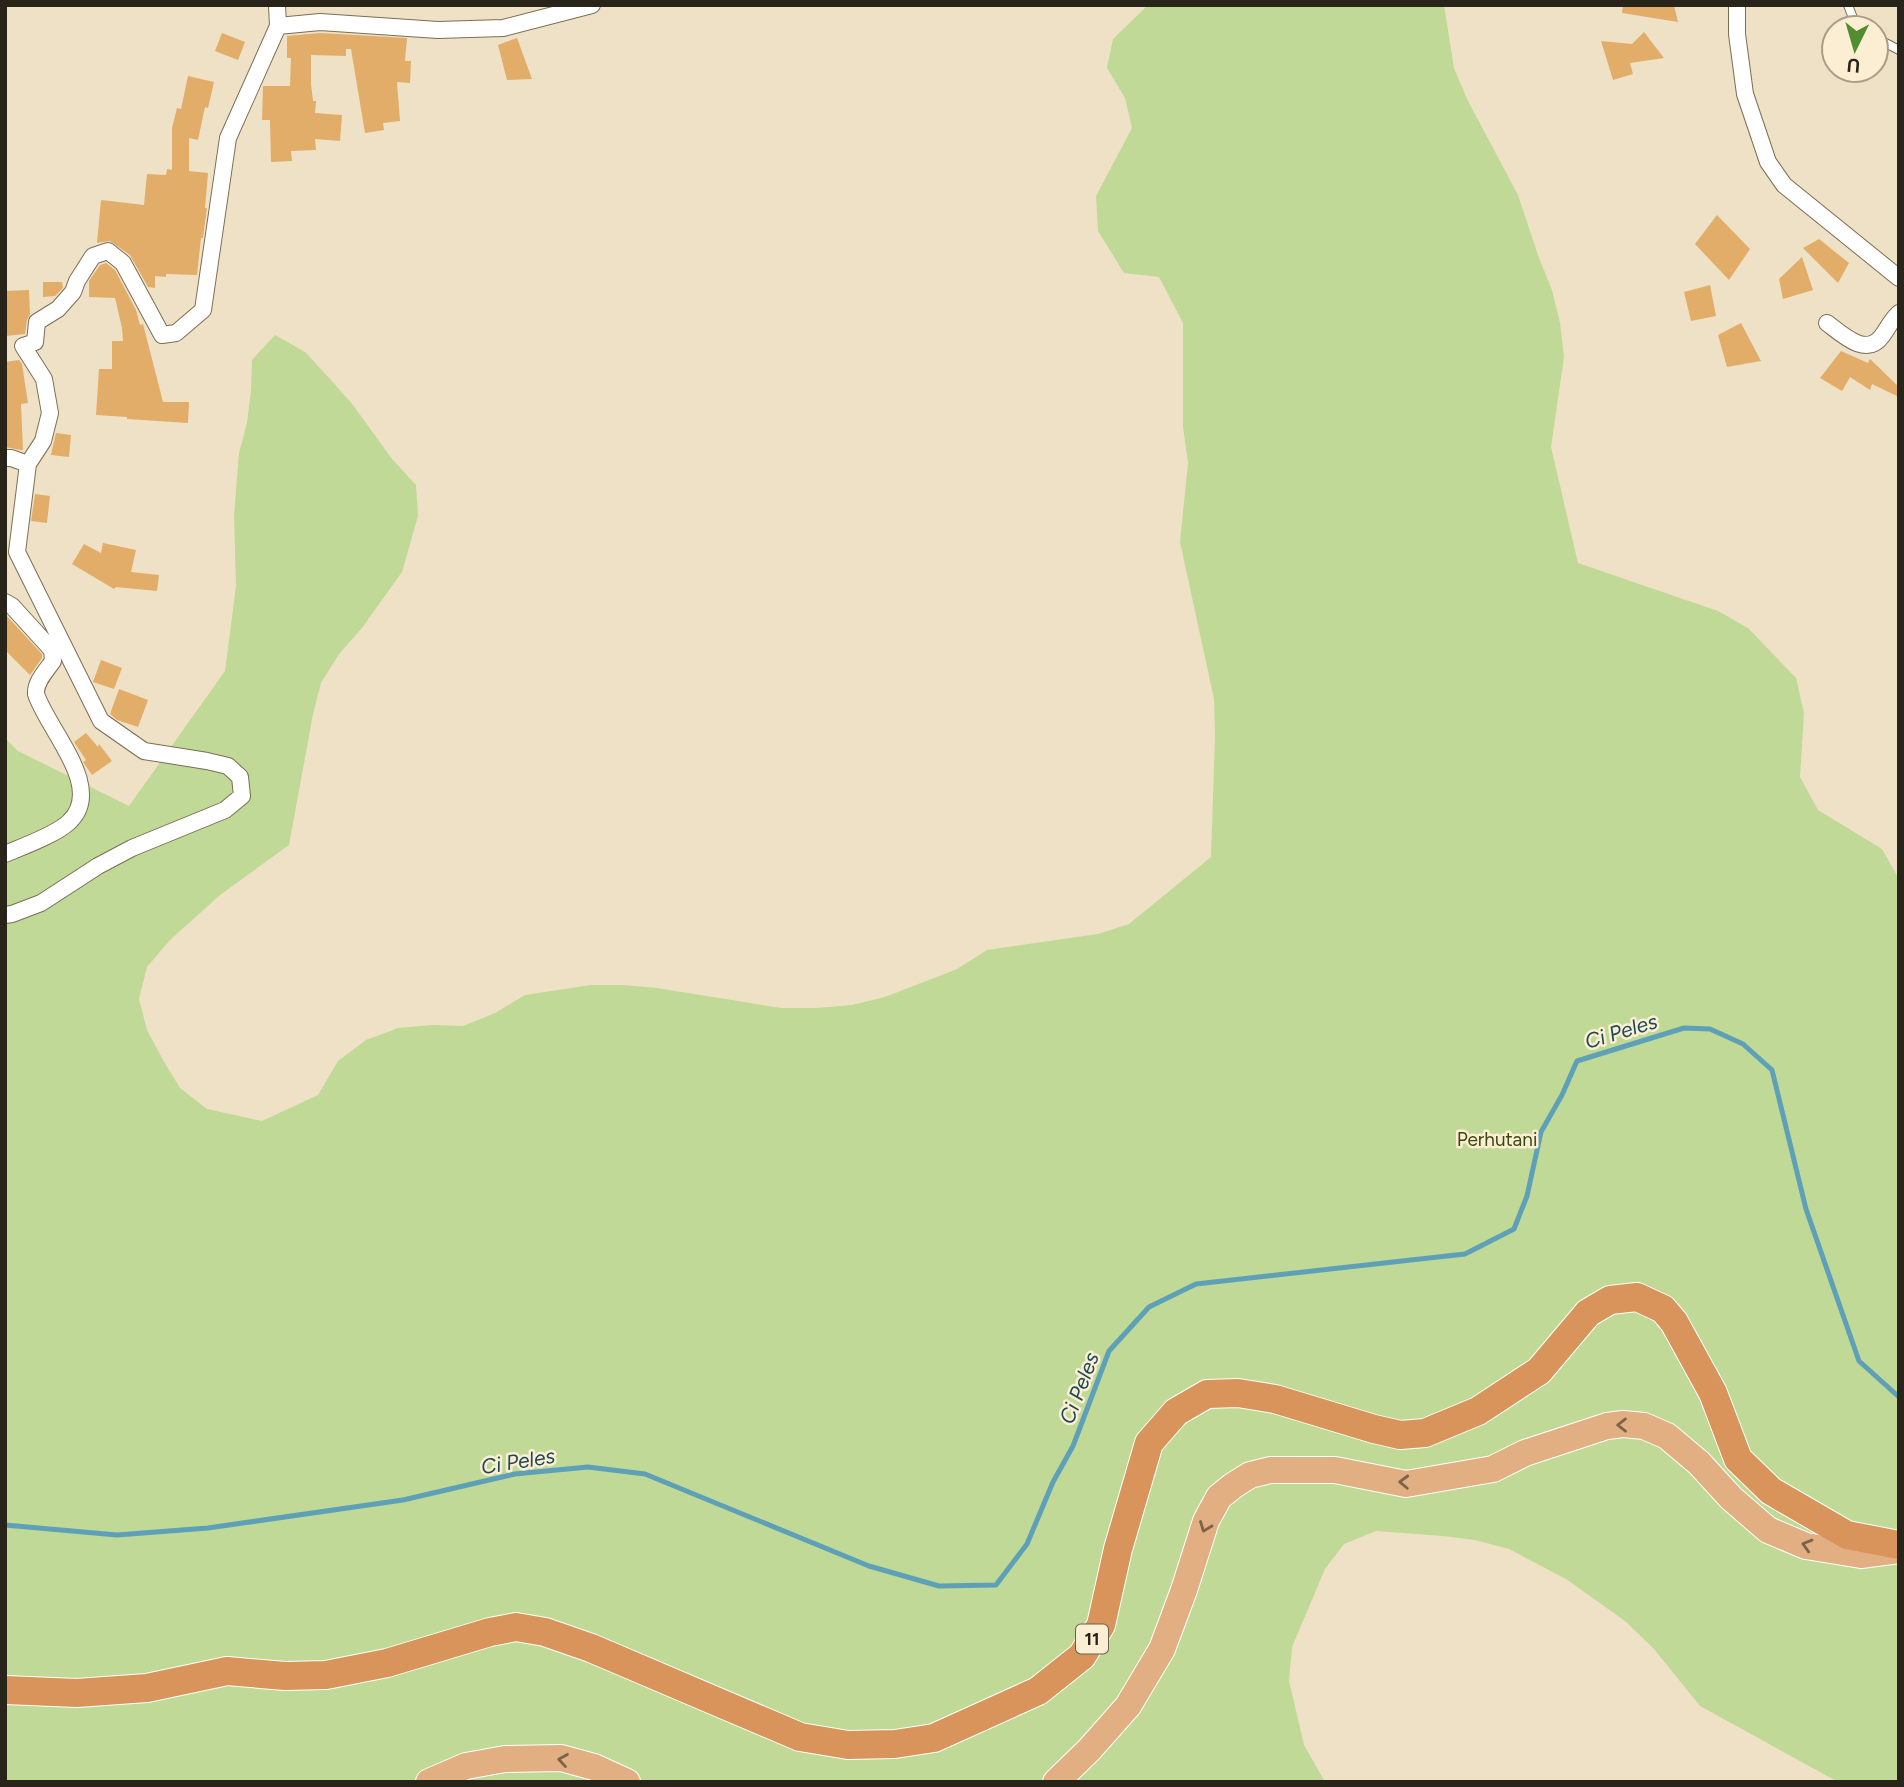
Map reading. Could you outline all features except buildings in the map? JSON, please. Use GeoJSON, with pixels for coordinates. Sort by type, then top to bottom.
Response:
{"type":"FeatureCollection","features":[{"type":"Feature","properties":{"kind":"highway","name":"11"},"geometry":{"type":"LineString","coordinates":[[5,1690],[77,1693],[148,1688],[227,1671],[285,1676],[326,1675],[387,1663],[516,1626],[545,1632],[591,1648],[800,1737],[848,1745],[895,1744],[934,1738],[1038,1691],[1082,1656],[1101,1625],[1118,1549],[1149,1443],[1176,1412],[1207,1394],[1238,1393],[1275,1399],[1400,1435],[1425,1433],[1478,1411],[1539,1371],[1588,1313],[1610,1300],[1637,1297],[1663,1309],[1674,1322],[1713,1392],[1738,1459],[1771,1491],[1847,1535],[1899,1548]]}},
{"type":"Feature","properties":{"kind":"main road"},"geometry":{"type":"LineString","coordinates":[[1056,1782],[1128,1706],[1161,1649],[1184,1590],[1206,1521],[1220,1497],[1250,1475],[1270,1470],[1335,1470],[1406,1484],[1493,1469],[1525,1453],[1607,1426],[1644,1426],[1667,1436],[1768,1530],[1806,1546],[1861,1555],[1899,1548]]}},
{"type":"Feature","properties":{"kind":"main road"},"geometry":{"type":"LineString","coordinates":[[429,1782],[466,1766],[505,1759],[561,1758],[594,1767],[627,1782]]}},
{"type":"Feature","properties":{"kind":"street"},"geometry":{"type":"LineString","coordinates":[[5,915],[41,903],[132,848],[225,810],[242,796],[240,776],[228,766],[144,751],[101,720],[17,552],[27,464],[43,441],[50,413],[44,379],[23,345],[35,342],[37,323],[58,309],[73,292],[93,256],[108,251],[123,263],[162,335],[176,333],[203,310],[228,138],[278,26],[277,5]]}},
{"type":"Feature","properties":{"kind":"street"},"geometry":{"type":"LineString","coordinates":[[278,26],[320,22],[438,30],[503,27],[592,5]]}},
{"type":"Feature","properties":{"kind":"street"},"geometry":{"type":"LineString","coordinates":[[1737,5],[1737,34],[1745,94],[1768,162],[1784,185],[1899,278]]}},
{"type":"Feature","properties":{"kind":"street"},"geometry":{"type":"LineString","coordinates":[[1827,323],[1855,344],[1867,346],[1880,339],[1892,318],[1899,313]]}},
{"type":"Feature","properties":{"kind":"street"},"geometry":{"type":"LineString","coordinates":[[5,458],[27,464]]}},
{"type":"Feature","properties":{"kind":"street"},"geometry":{"type":"LineString","coordinates":[[5,602],[12,606],[52,650],[52,661],[41,677],[36,694],[76,772],[81,788],[77,812],[68,823],[5,854]]}},
{"type":"Feature","properties":{"kind":"green space","name":"Perhutani"},"geometry":{"type":"Polygon","coordinates":[[[1148,5],[1444,5],[1454,68],[1467,99],[1518,195],[1552,290],[1560,323],[1564,357],[1551,447],[1578,563],[1718,611],[1748,628],[1796,678],[1804,713],[1800,777],[1818,810],[1882,849],[1899,879],[1899,1782],[1838,1782],[1700,1706],[1654,1649],[1625,1621],[1566,1579],[1509,1549],[1475,1540],[1376,1531],[1344,1544],[1325,1569],[1292,1647],[1289,1681],[1304,1745],[1325,1782],[5,1782],[5,738],[18,751],[129,806],[225,671],[236,586],[234,516],[239,453],[247,423],[252,360],[275,335],[305,352],[353,405],[392,459],[416,485],[418,516],[402,572],[362,628],[339,654],[321,683],[289,845],[220,895],[170,940],[147,967],[139,999],[147,1030],[180,1088],[207,1109],[262,1121],[318,1095],[338,1061],[366,1040],[398,1028],[463,1026],[495,1013],[525,995],[591,985],[623,985],[781,1008],[852,1005],[885,997],[957,969],[987,950],[1098,934],[1129,924],[1211,857],[1215,736],[1214,699],[1180,542],[1188,463],[1183,427],[1183,323],[1159,277],[1124,273],[1098,231],[1096,196],[1132,128],[1125,98],[1107,68],[1113,39],[1148,5]]]}},
{"type":"Feature","properties":{"kind":"waterway","name":"Ci Peles"},"geometry":{"type":"LineString","coordinates":[[5,1525],[117,1535],[208,1528],[403,1500],[515,1474],[588,1467],[645,1474],[869,1566],[939,1586],[996,1585],[1027,1544],[1053,1482],[1073,1446],[1109,1351],[1149,1307],[1196,1284],[1465,1254],[1514,1229],[1527,1196],[1541,1132],[1577,1061],[1684,1028],[1710,1029],[1743,1044],[1772,1070],[1806,1209],[1859,1361],[1899,1397]]}}]}
